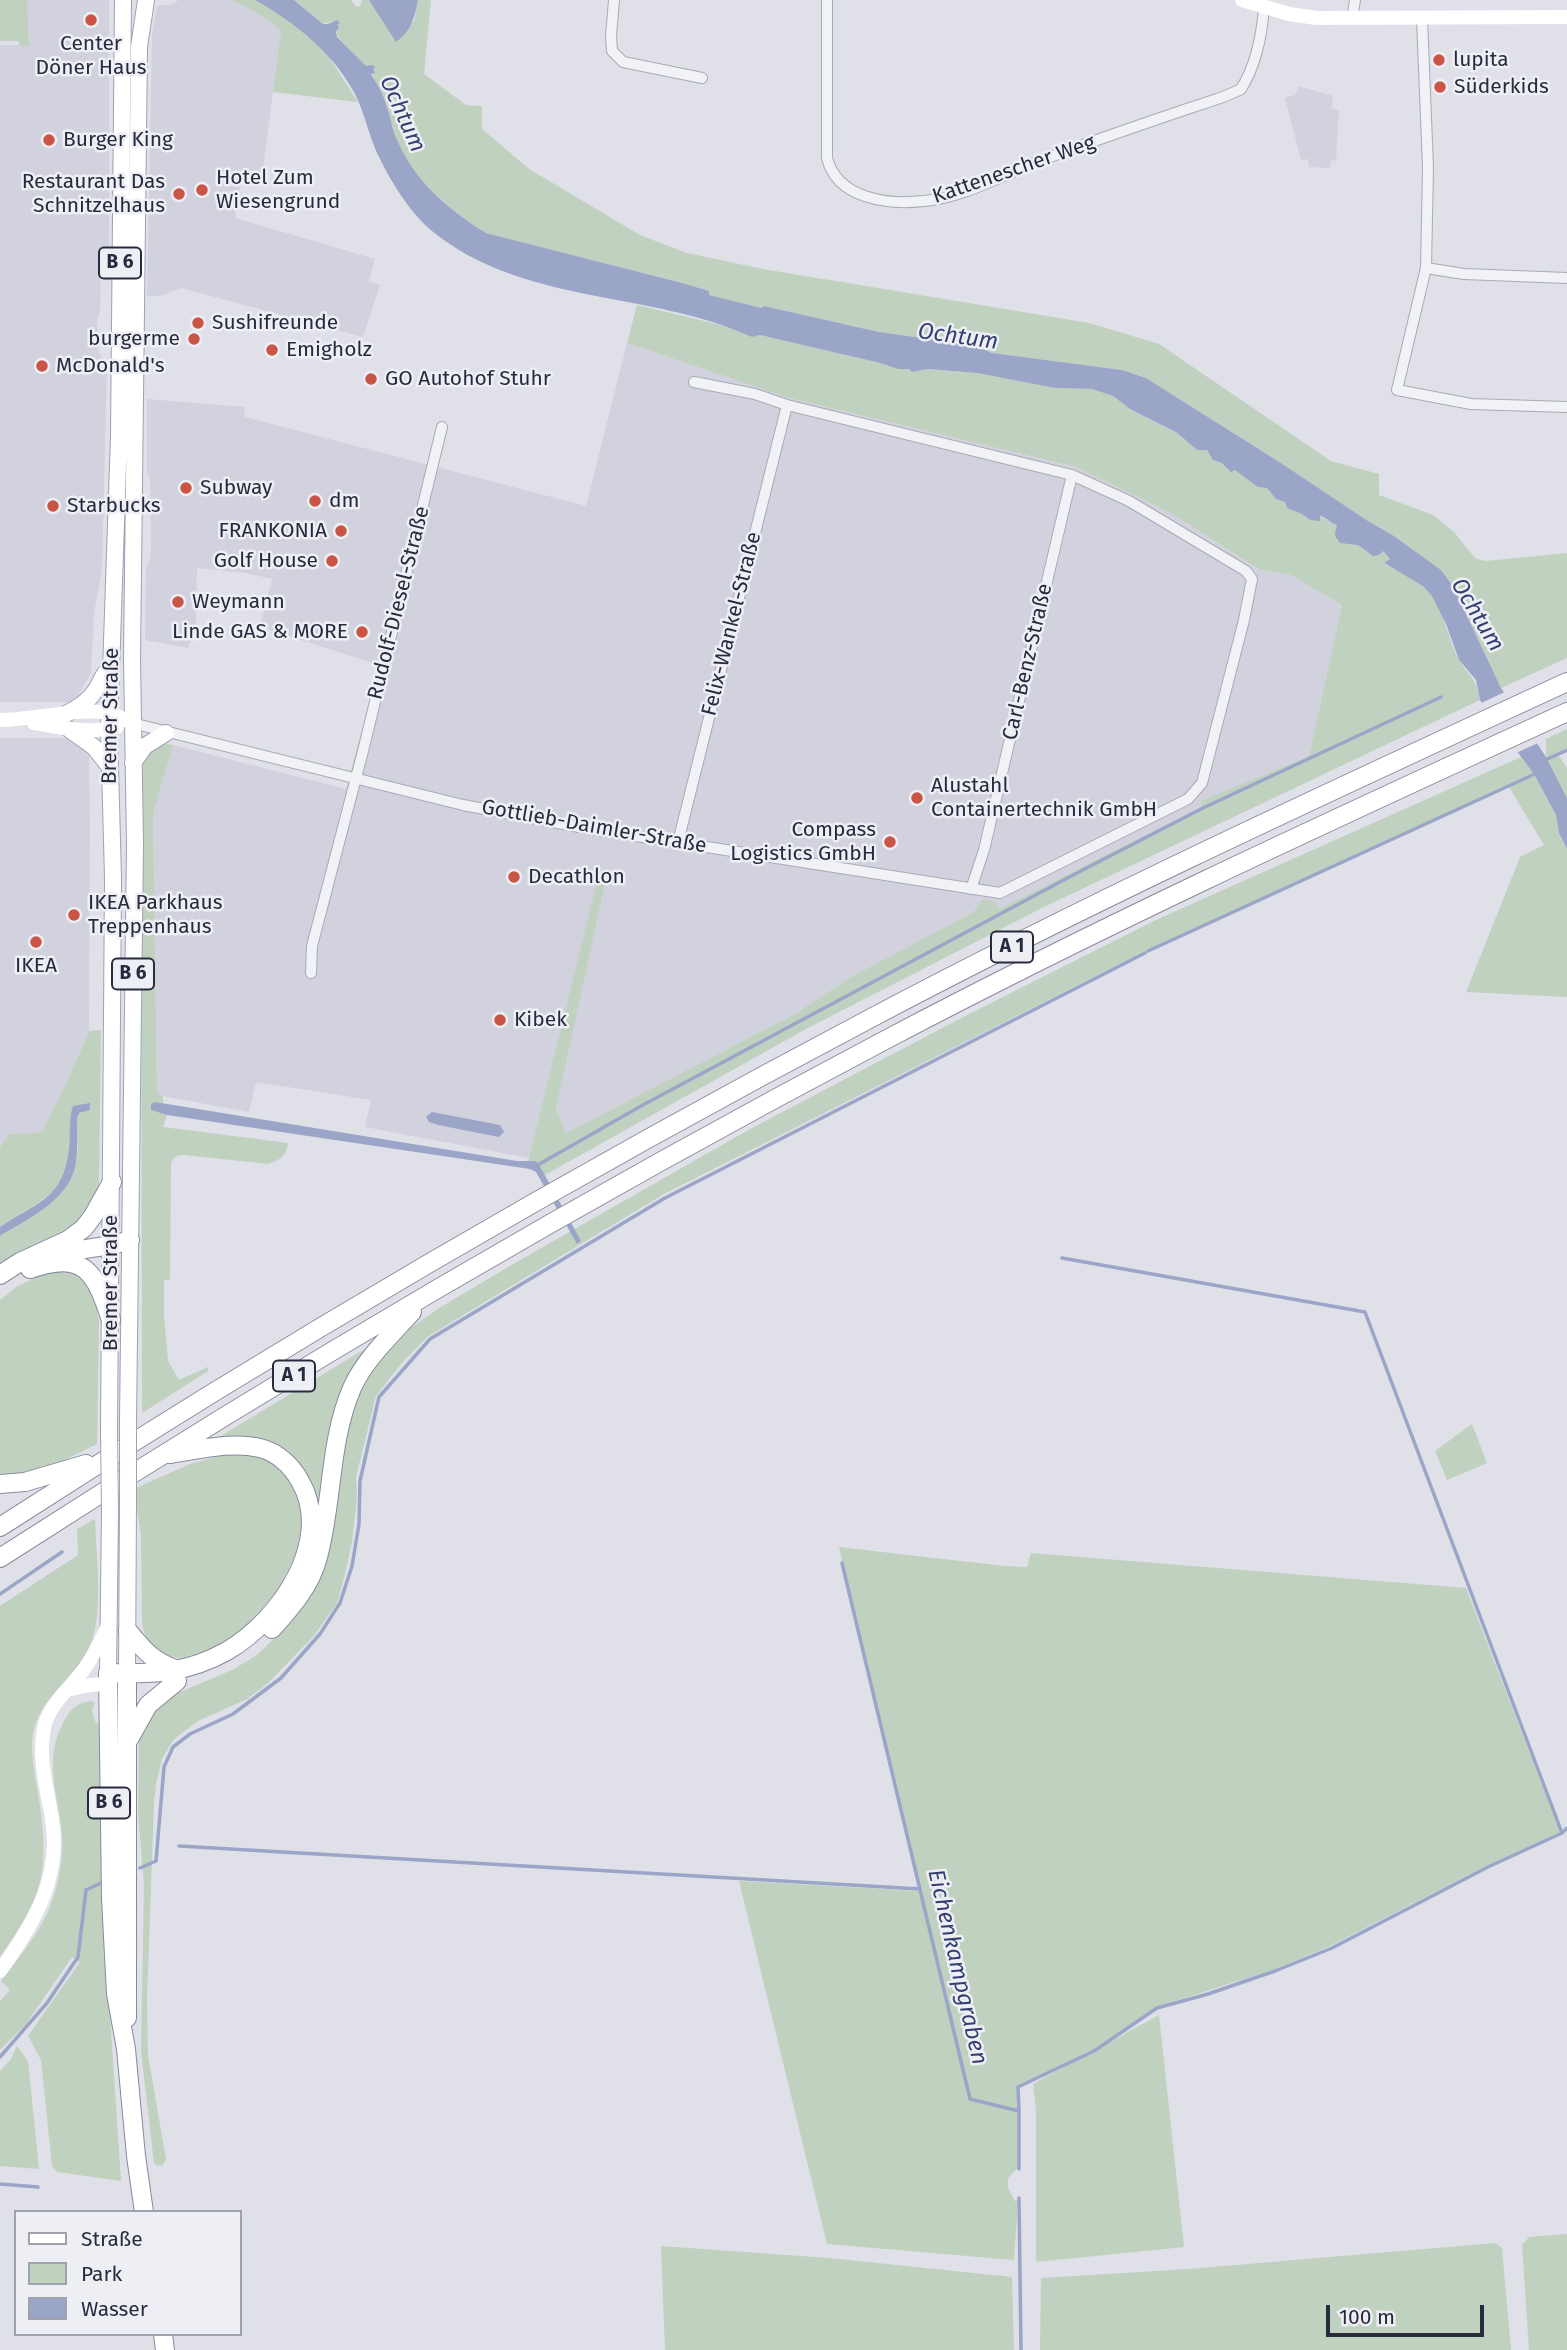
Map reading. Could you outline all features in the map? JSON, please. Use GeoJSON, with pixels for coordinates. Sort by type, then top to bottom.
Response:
{"type":"FeatureCollection","features":[{"type":"Feature","properties":{"kind":"highway","name":"A 1"},"geometry":{"type":"LineString","coordinates":[[0,1527],[353,1308],[670,1125],[877,1015],[1140,882],[1567,682]]}},
{"type":"Feature","properties":{"kind":"highway","name":"A 1"},"geometry":{"type":"LineString","coordinates":[[0,1558],[159,1456],[428,1295],[685,1149],[891,1037],[1157,904],[1567,712]]}},
{"type":"Feature","properties":{"kind":"highway"},"geometry":{"type":"LineString","coordinates":[[0,1275],[20,1262],[68,1240],[84,1228],[112,1182]]}},
{"type":"Feature","properties":{"kind":"highway"},"geometry":{"type":"LineString","coordinates":[[68,1240],[112,1242]]}},
{"type":"Feature","properties":{"kind":"highway"},"geometry":{"type":"LineString","coordinates":[[0,1289],[30,1269],[63,1253],[131,1240]]}},
{"type":"Feature","properties":{"kind":"highway"},"geometry":{"type":"LineString","coordinates":[[30,1269],[59,1262],[80,1266],[98,1282],[111,1320]]}},
{"type":"Feature","properties":{"kind":"highway"},"geometry":{"type":"LineString","coordinates":[[108,1679],[163,1673],[178,1676],[211,1670],[247,1650],[272,1630],[292,1607],[307,1584],[318,1558],[343,1414],[353,1385],[369,1360],[428,1295]]}},
{"type":"Feature","properties":{"kind":"highway"},"geometry":{"type":"LineString","coordinates":[[126,1745],[148,1705],[178,1676],[229,1650],[266,1619],[298,1574],[307,1551],[311,1530],[310,1507],[305,1488],[294,1471],[278,1457],[260,1448],[227,1446],[159,1456]]}},
{"type":"Feature","properties":{"kind":"highway"},"geometry":{"type":"LineString","coordinates":[[0,1484],[25,1482],[106,1459]]}},
{"type":"Feature","properties":{"kind":"highway"},"geometry":{"type":"LineString","coordinates":[[128,1630],[147,1654],[178,1676]]}},
{"type":"Feature","properties":{"kind":"highway","name":"B 6"},"geometry":{"type":"LineString","coordinates":[[108,1679],[111,1898],[116,1994],[126,2049],[144,2210]]}},
{"type":"Feature","properties":{"kind":"highway","name":"B 6"},"geometry":{"type":"LineString","coordinates":[[126,2049],[129,1994],[127,1679]]}},
{"type":"Feature","properties":{"kind":"main road","name":"Bremer Straße"},"geometry":{"type":"LineString","coordinates":[[109,1624],[113,878],[109,721],[119,436],[123,0]]}},
{"type":"Feature","properties":{"kind":"main road","name":"Bremer Straße"},"geometry":{"type":"LineString","coordinates":[[128,1630],[135,845],[132,723],[139,47],[146,0]]}},
{"type":"Feature","properties":{"kind":"main road"},"geometry":{"type":"LineString","coordinates":[[109,766],[68,722],[96,690],[102,675],[111,666]]}},
{"type":"Feature","properties":{"kind":"main road"},"geometry":{"type":"LineString","coordinates":[[133,763],[145,746],[166,733]]}},
{"type":"Feature","properties":{"kind":"main road","name":"B 6"},"geometry":{"type":"LineString","coordinates":[[108,1679],[109,1624]]}},
{"type":"Feature","properties":{"kind":"main road","name":"B 6"},"geometry":{"type":"LineString","coordinates":[[127,1679],[128,1630]]}},
{"type":"Feature","properties":{"kind":"street"},"geometry":{"type":"LineString","coordinates":[[614,0],[612,51],[624,62],[702,78]]}},
{"type":"Feature","properties":{"kind":"street","name":"Kattenescher Weg"},"geometry":{"type":"LineString","coordinates":[[827,0],[829,167],[838,180],[851,191],[877,198],[912,201],[946,197],[1047,158],[1232,94],[1241,89],[1250,74],[1264,7]]}},
{"type":"Feature","properties":{"kind":"street"},"geometry":{"type":"LineString","coordinates":[[1242,0],[1289,14],[1316,18],[1567,17]]}},
{"type":"Feature","properties":{"kind":"street"},"geometry":{"type":"LineString","coordinates":[[1352,19],[1355,0]]}},
{"type":"Feature","properties":{"kind":"street"},"geometry":{"type":"LineString","coordinates":[[1422,19],[1427,167],[1426,268],[1397,390],[1471,404],[1567,407]]}},
{"type":"Feature","properties":{"kind":"street"},"geometry":{"type":"LineString","coordinates":[[1426,268],[1464,274],[1567,278]]}},
{"type":"Feature","properties":{"kind":"street"},"geometry":{"type":"LineString","coordinates":[[694,382],[755,394],[787,405],[1072,475]]}},
{"type":"Feature","properties":{"kind":"street","name":"Felix-Wankel-Straße"},"geometry":{"type":"LineString","coordinates":[[678,842],[787,405]]}},
{"type":"Feature","properties":{"kind":"street","name":"Rudolf-Diesel-Straße"},"geometry":{"type":"LineString","coordinates":[[311,973],[312,946],[400,604],[442,427]]}},
{"type":"Feature","properties":{"kind":"street","name":"Gottlieb-Daimler-Straße"},"geometry":{"type":"LineString","coordinates":[[132,723],[463,805],[579,827],[1000,893],[1188,799],[1202,783],[1252,579],[1245,571],[1129,501],[1072,475]]}},
{"type":"Feature","properties":{"kind":"street","name":"Carl-Benz-Straße"},"geometry":{"type":"LineString","coordinates":[[971,889],[984,850],[1072,475]]}},
{"type":"Feature","properties":{"kind":"street"},"geometry":{"type":"LineString","coordinates":[[0,720],[132,723]]}},
{"type":"Feature","properties":{"kind":"street"},"geometry":{"type":"LineString","coordinates":[[0,1971],[36,1917],[52,1872],[54,1831],[43,1769],[42,1744],[50,1712],[95,1651],[109,1624]]}},
{"type":"Feature","properties":{"kind":"street"},"geometry":{"type":"LineString","coordinates":[[71,1686],[89,1675],[108,1679]]}},
{"type":"Feature","properties":{"kind":"shaded area"},"geometry":{"type":"Polygon","coordinates":[[[27,0],[109,0],[109,245],[101,271],[100,311],[97,321],[99,354],[107,363],[102,570],[94,613],[91,673],[76,699],[68,702],[0,702],[0,45],[29,45],[27,0]]]}},
{"type":"Feature","properties":{"kind":"shaded area"},"geometry":{"type":"Polygon","coordinates":[[[179,0],[232,0],[267,19],[281,31],[262,176],[242,174],[235,218],[375,259],[369,281],[380,285],[363,337],[181,288],[160,296],[147,296],[152,35],[157,5],[169,5],[179,0]]]}},
{"type":"Feature","properties":{"kind":"shaded area"},"geometry":{"type":"Polygon","coordinates":[[[1299,86],[1333,96],[1331,108],[1339,110],[1336,161],[1331,160],[1330,168],[1309,167],[1308,159],[1301,160],[1285,98],[1295,95],[1299,86]]]}},
{"type":"Feature","properties":{"kind":"shaded area"},"geometry":{"type":"Polygon","coordinates":[[[627,343],[789,398],[1076,467],[1169,512],[1259,570],[1289,574],[1342,605],[1309,756],[1202,801],[1201,807],[999,909],[975,912],[851,977],[795,1014],[566,1133],[556,1109],[604,884],[598,882],[529,1158],[365,1127],[371,1100],[256,1082],[249,1112],[157,1095],[153,814],[173,745],[346,789],[379,665],[260,627],[272,579],[246,573],[197,568],[196,623],[188,648],[145,640],[146,568],[151,550],[147,399],[244,407],[245,417],[586,506],[627,343]]]}},
{"type":"Feature","properties":{"kind":"shaded area"},"geometry":{"type":"Polygon","coordinates":[[[0,738],[68,738],[81,745],[89,756],[90,825],[89,1031],[42,1132],[9,1134],[0,1147],[0,738]]]}},
{"type":"Feature","properties":{"kind":"green space"},"geometry":{"type":"Polygon","coordinates":[[[0,0],[27,0],[29,46],[19,45],[19,41],[0,41],[0,0]]]}},
{"type":"Feature","properties":{"kind":"green space"},"geometry":{"type":"Polygon","coordinates":[[[232,0],[255,0],[285,17],[325,51],[358,102],[273,92],[281,31],[267,19],[232,0]]]}},
{"type":"Feature","properties":{"kind":"green space"},"geometry":{"type":"Polygon","coordinates":[[[294,0],[351,0],[356,7],[360,6],[362,0],[369,0],[383,18],[414,22],[418,0],[431,0],[424,74],[466,105],[482,106],[482,129],[529,169],[640,235],[687,253],[763,269],[1089,323],[1159,344],[1331,461],[1379,474],[1379,495],[1433,515],[1454,532],[1476,559],[1486,561],[1567,553],[1567,658],[1501,688],[1453,586],[1441,570],[1394,536],[1146,378],[1122,370],[992,353],[973,345],[879,332],[764,306],[763,308],[709,295],[682,283],[486,233],[444,202],[409,163],[394,132],[385,100],[370,66],[366,67],[337,36],[339,23],[333,21],[323,24],[294,0]]]}},
{"type":"Feature","properties":{"kind":"green space"},"geometry":{"type":"Polygon","coordinates":[[[637,305],[738,329],[752,337],[760,335],[898,369],[909,369],[912,372],[928,369],[977,373],[1055,388],[1092,389],[1113,396],[1130,409],[1176,432],[1197,450],[1207,450],[1213,460],[1222,462],[1231,471],[1235,470],[1267,488],[1276,499],[1285,502],[1287,508],[1310,520],[1320,517],[1337,525],[1368,553],[1383,551],[1390,559],[1384,564],[1422,585],[1435,600],[1454,649],[1474,681],[1480,700],[1042,908],[806,1029],[545,1175],[529,1158],[597,882],[605,883],[556,1109],[566,1133],[795,1014],[851,977],[974,912],[982,899],[996,902],[999,909],[1201,807],[1201,801],[1309,756],[1342,605],[1289,574],[1260,570],[1169,512],[1076,467],[789,398],[627,343],[637,305]]]}},
{"type":"Feature","properties":{"kind":"green space"},"geometry":{"type":"Polygon","coordinates":[[[1567,729],[1567,748],[1557,753],[1567,768],[1567,798],[1546,757],[1546,739],[1567,729]]]}},
{"type":"Feature","properties":{"kind":"green space"},"geometry":{"type":"Polygon","coordinates":[[[163,743],[173,745],[153,814],[157,1094],[163,1096],[163,1103],[155,1102],[151,1110],[167,1115],[163,1127],[288,1143],[282,1157],[268,1164],[184,1155],[176,1156],[171,1162],[170,1280],[164,1280],[168,1361],[179,1380],[208,1367],[208,1371],[142,1413],[143,765],[148,751],[163,743]]]}},
{"type":"Feature","properties":{"kind":"green space"},"geometry":{"type":"Polygon","coordinates":[[[1521,757],[1533,774],[1147,950],[664,1194],[427,1337],[376,1396],[356,1477],[357,1498],[352,1542],[337,1603],[313,1637],[267,1684],[247,1699],[198,1721],[174,1739],[162,1759],[154,1803],[147,1999],[148,2055],[166,2159],[163,2165],[154,2163],[141,2051],[144,1885],[138,1813],[139,1736],[153,1710],[171,1696],[232,1670],[257,1655],[292,1621],[318,1577],[331,1536],[350,1414],[359,1391],[381,1355],[409,1329],[441,1307],[515,1263],[752,1128],[969,1014],[1156,920],[1521,757]]]}},
{"type":"Feature","properties":{"kind":"green space"},"geometry":{"type":"Polygon","coordinates":[[[1535,776],[1556,815],[1559,833],[1567,849],[1567,997],[1466,992],[1520,857],[1544,845],[1509,787],[1535,776]]]}},
{"type":"Feature","properties":{"kind":"green space"},"geometry":{"type":"Polygon","coordinates":[[[101,1030],[99,1183],[93,1203],[87,1214],[69,1230],[0,1265],[0,1236],[46,1206],[65,1187],[72,1175],[77,1151],[77,1118],[79,1113],[90,1110],[89,1107],[70,1116],[69,1158],[58,1187],[0,1227],[0,1147],[9,1134],[42,1132],[89,1031],[101,1030]]]}},
{"type":"Feature","properties":{"kind":"green space"},"geometry":{"type":"Polygon","coordinates":[[[47,1272],[78,1274],[93,1288],[99,1322],[97,1444],[38,1473],[0,1476],[0,1300],[16,1287],[47,1272]]]}},
{"type":"Feature","properties":{"kind":"green space"},"geometry":{"type":"Polygon","coordinates":[[[370,1346],[319,1516],[311,1482],[302,1469],[214,1440],[370,1346]]]}},
{"type":"Feature","properties":{"kind":"green space"},"geometry":{"type":"Polygon","coordinates":[[[1472,1424],[1487,1463],[1447,1480],[1435,1451],[1472,1424]]]}},
{"type":"Feature","properties":{"kind":"green space"},"geometry":{"type":"Polygon","coordinates":[[[225,1454],[260,1456],[288,1475],[303,1513],[297,1552],[277,1592],[240,1632],[212,1649],[181,1658],[164,1656],[146,1639],[142,1624],[141,1535],[136,1488],[190,1464],[225,1454]]]}},
{"type":"Feature","properties":{"kind":"green space"},"geometry":{"type":"Polygon","coordinates":[[[95,1519],[98,1604],[93,1637],[82,1662],[45,1706],[34,1729],[32,1753],[42,1820],[43,1862],[35,1898],[27,1916],[0,1957],[0,1606],[78,1555],[77,1529],[95,1519]]]}},
{"type":"Feature","properties":{"kind":"green space"},"geometry":{"type":"Polygon","coordinates":[[[839,1547],[1004,1566],[1027,1567],[1031,1553],[1466,1588],[1560,1832],[1474,1872],[1330,1946],[1273,1970],[1156,2007],[1094,2049],[1018,2087],[1019,2167],[1008,2178],[1008,2188],[1015,2201],[1018,2201],[1014,2260],[827,2244],[739,1881],[919,1891],[969,2099],[985,2103],[971,2098],[839,1547]]]}},
{"type":"Feature","properties":{"kind":"green space"},"geometry":{"type":"Polygon","coordinates":[[[92,1701],[95,1703],[92,1710],[95,1721],[102,1728],[108,1984],[121,2181],[57,2172],[52,2166],[41,2060],[28,2036],[80,1962],[72,1957],[26,2024],[0,2050],[0,2001],[10,1990],[1,1981],[45,1918],[59,1873],[62,1836],[53,1764],[57,1736],[72,1710],[92,1701]]]}},
{"type":"Feature","properties":{"kind":"green space"},"geometry":{"type":"Polygon","coordinates":[[[1159,2015],[1184,2247],[1036,2262],[1036,2111],[1033,2084],[1159,2015]]]}},
{"type":"Feature","properties":{"kind":"green space"},"geometry":{"type":"Polygon","coordinates":[[[17,2046],[28,2061],[39,2169],[0,2166],[0,2071],[11,2059],[17,2046]]]}},
{"type":"Feature","properties":{"kind":"green space"},"geometry":{"type":"Polygon","coordinates":[[[1567,2234],[1567,2350],[1529,2350],[1522,2245],[1529,2237],[1567,2234]]]}},
{"type":"Feature","properties":{"kind":"green space"},"geometry":{"type":"Polygon","coordinates":[[[1495,2243],[1502,2248],[1511,2350],[1040,2350],[1041,2278],[1189,2269],[1495,2243]]]}},
{"type":"Feature","properties":{"kind":"green space"},"geometry":{"type":"Polygon","coordinates":[[[661,2246],[829,2258],[1012,2277],[1014,2350],[665,2350],[661,2246]]]}},
{"type":"Feature","properties":{"kind":"water"},"geometry":{"type":"Polygon","coordinates":[[[255,0],[294,0],[323,24],[337,20],[340,23],[337,25],[337,37],[366,66],[375,67],[375,73],[371,74],[383,96],[395,135],[411,166],[445,203],[486,233],[682,283],[709,291],[709,295],[762,308],[764,306],[879,332],[973,345],[992,353],[1122,370],[1146,378],[1394,536],[1441,570],[1453,586],[1501,688],[1546,757],[1567,798],[1567,849],[1559,833],[1556,815],[1535,776],[1480,700],[1476,680],[1459,660],[1432,596],[1423,586],[1384,563],[1390,559],[1383,551],[1373,556],[1358,545],[1340,543],[1335,534],[1337,525],[1320,516],[1320,521],[1310,520],[1287,508],[1285,502],[1276,499],[1267,488],[1258,487],[1235,470],[1231,472],[1222,463],[1213,460],[1207,450],[1197,450],[1176,432],[1130,409],[1113,396],[1092,389],[1055,388],[977,373],[928,369],[912,372],[909,369],[898,369],[760,335],[752,337],[713,322],[672,311],[547,285],[506,273],[468,255],[432,231],[401,195],[377,153],[357,98],[338,68],[300,30],[255,0]]]}},
{"type":"Feature","properties":{"kind":"water"},"geometry":{"type":"Polygon","coordinates":[[[369,0],[418,0],[409,29],[396,42],[369,0]]]}},
{"type":"Feature","properties":{"kind":"water"},"geometry":{"type":"Polygon","coordinates":[[[155,1102],[517,1161],[536,1161],[581,1241],[577,1244],[536,1172],[530,1169],[167,1115],[151,1110],[151,1104],[155,1102]]]}},
{"type":"Feature","properties":{"kind":"water"},"geometry":{"type":"Polygon","coordinates":[[[90,1103],[90,1110],[79,1113],[77,1118],[76,1162],[66,1187],[47,1206],[0,1236],[0,1227],[37,1204],[55,1189],[66,1166],[73,1106],[90,1103]]]}},
{"type":"Feature","properties":{"kind":"water"},"geometry":{"type":"Polygon","coordinates":[[[432,1112],[500,1125],[504,1132],[499,1137],[438,1125],[429,1122],[426,1117],[432,1112]]]}},
{"type":"Feature","properties":{"kind":"pier"},"geometry":{"type":"Polygon","coordinates":[[[1507,691],[1540,742],[1514,754],[1479,704],[1507,691]]]}},
{"type":"Feature","properties":{"kind":"waterway"},"geometry":{"type":"LineString","coordinates":[[536,1166],[641,1106],[1075,874],[1203,808],[1441,697]]}},
{"type":"Feature","properties":{"kind":"waterway"},"geometry":{"type":"LineString","coordinates":[[1543,761],[1567,750]]}},
{"type":"Feature","properties":{"kind":"waterway"},"geometry":{"type":"LineString","coordinates":[[1148,951],[1537,773]]}},
{"type":"Feature","properties":{"kind":"waterway"},"geometry":{"type":"LineString","coordinates":[[140,1868],[156,1861],[164,1767],[173,1747],[190,1734],[233,1714],[281,1678],[320,1634],[340,1603],[352,1566],[359,1524],[360,1481],[379,1397],[430,1339],[665,1198],[1145,953]]}},
{"type":"Feature","properties":{"kind":"waterway"},"geometry":{"type":"LineString","coordinates":[[1062,1258],[1365,1312],[1562,1833]]}},
{"type":"Feature","properties":{"kind":"waterway"},"geometry":{"type":"LineString","coordinates":[[0,1594],[62,1552]]}},
{"type":"Feature","properties":{"kind":"waterway","name":"Eichenkampgraben"},"geometry":{"type":"LineString","coordinates":[[842,1563],[970,2099],[1019,2111],[1019,2169]]}},
{"type":"Feature","properties":{"kind":"waterway"},"geometry":{"type":"LineString","coordinates":[[1019,2111],[1018,2087],[1094,2051],[1157,2008],[1208,1994],[1332,1948],[1488,1867],[1562,1833],[1567,1828]]}},
{"type":"Feature","properties":{"kind":"waterway"},"geometry":{"type":"LineString","coordinates":[[179,1846],[920,1889]]}},
{"type":"Feature","properties":{"kind":"waterway"},"geometry":{"type":"LineString","coordinates":[[0,2057],[47,2003],[78,1957],[86,1890],[101,1883]]}},
{"type":"Feature","properties":{"kind":"waterway"},"geometry":{"type":"LineString","coordinates":[[0,2184],[38,2187]]}},
{"type":"Feature","properties":{"kind":"waterway","name":"Eichenkampgraben"},"geometry":{"type":"LineString","coordinates":[[1019,2198],[1021,2350]]}},
{"type":"Feature","properties":{"kind":"place","name":"Center Döner Haus"},"geometry":{"type":"Point","coordinates":[91,20]}},
{"type":"Feature","properties":{"kind":"place","name":"lupita"},"geometry":{"type":"Point","coordinates":[1439,60]}},
{"type":"Feature","properties":{"kind":"place","name":"Süderkids"},"geometry":{"type":"Point","coordinates":[1440,87]}},
{"type":"Feature","properties":{"kind":"place","name":"Burger King"},"geometry":{"type":"Point","coordinates":[49,140]}},
{"type":"Feature","properties":{"kind":"place","name":"Hotel Zum Wiesengrund"},"geometry":{"type":"Point","coordinates":[202,190]}},
{"type":"Feature","properties":{"kind":"place","name":"Restaurant Das Schnitzelhaus"},"geometry":{"type":"Point","coordinates":[179,194]}},
{"type":"Feature","properties":{"kind":"place","name":"Sushifreunde"},"geometry":{"type":"Point","coordinates":[198,323]}},
{"type":"Feature","properties":{"kind":"place","name":"burgerme"},"geometry":{"type":"Point","coordinates":[194,339]}},
{"type":"Feature","properties":{"kind":"place","name":"Emigholz"},"geometry":{"type":"Point","coordinates":[272,350]}},
{"type":"Feature","properties":{"kind":"place","name":"McDonald's"},"geometry":{"type":"Point","coordinates":[42,366]}},
{"type":"Feature","properties":{"kind":"place","name":"GO Autohof Stuhr"},"geometry":{"type":"Point","coordinates":[371,379]}},
{"type":"Feature","properties":{"kind":"place","name":"Subway"},"geometry":{"type":"Point","coordinates":[186,488]}},
{"type":"Feature","properties":{"kind":"place","name":"dm"},"geometry":{"type":"Point","coordinates":[315,501]}},
{"type":"Feature","properties":{"kind":"place","name":"Starbucks"},"geometry":{"type":"Point","coordinates":[53,506]}},
{"type":"Feature","properties":{"kind":"place","name":"FRANKONIA"},"geometry":{"type":"Point","coordinates":[341,531]}},
{"type":"Feature","properties":{"kind":"place","name":"Golf House"},"geometry":{"type":"Point","coordinates":[332,561]}},
{"type":"Feature","properties":{"kind":"place","name":"Weymann"},"geometry":{"type":"Point","coordinates":[178,602]}},
{"type":"Feature","properties":{"kind":"place","name":"Linde GAS & MORE"},"geometry":{"type":"Point","coordinates":[362,632]}},
{"type":"Feature","properties":{"kind":"place","name":"Alustahl Containertechnik GmbH"},"geometry":{"type":"Point","coordinates":[917,798]}},
{"type":"Feature","properties":{"kind":"place","name":"Compass Logistics GmbH"},"geometry":{"type":"Point","coordinates":[890,842]}},
{"type":"Feature","properties":{"kind":"place","name":"Decathlon"},"geometry":{"type":"Point","coordinates":[514,877]}},
{"type":"Feature","properties":{"kind":"place","name":"IKEA Parkhaus Treppenhaus"},"geometry":{"type":"Point","coordinates":[74,915]}},
{"type":"Feature","properties":{"kind":"place","name":"IKEA"},"geometry":{"type":"Point","coordinates":[36,942]}},
{"type":"Feature","properties":{"kind":"place","name":"Kibek"},"geometry":{"type":"Point","coordinates":[500,1020]}},
{"type":"Feature","properties":{"kind":"water label","name":"Ochtum"},"geometry":{"type":"Point","coordinates":[402,114]}},
{"type":"Feature","properties":{"kind":"water label","name":"Ochtum"},"geometry":{"type":"Point","coordinates":[958,337]}},
{"type":"Feature","properties":{"kind":"water label","name":"Ochtum"},"geometry":{"type":"Point","coordinates":[1477,615]}}]}
